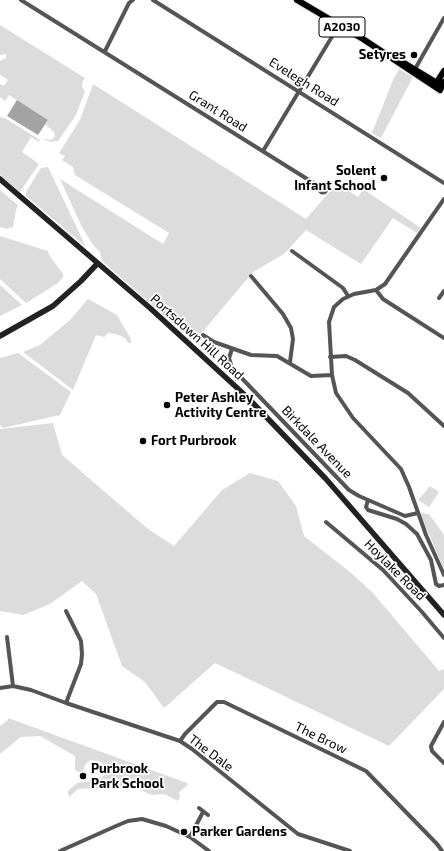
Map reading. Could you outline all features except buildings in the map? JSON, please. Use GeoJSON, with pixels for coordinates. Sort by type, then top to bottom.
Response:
{"type":"FeatureCollection","features":[{"type":"Feature","properties":{"kind":"main road","name":"A2030"},"geometry":{"type":"LineString","coordinates":[[296,0],[441,87]]}},
{"type":"Feature","properties":{"kind":"main road","name":"A2030"},"geometry":{"type":"LineString","coordinates":[[387,55],[415,69],[441,87]]}},
{"type":"Feature","properties":{"kind":"main road"},"geometry":{"type":"LineString","coordinates":[[441,87],[444,72]]}},
{"type":"Feature","properties":{"kind":"main road","name":"Portsdown Hill Road"},"geometry":{"type":"LineString","coordinates":[[0,179],[150,308],[247,397],[326,480],[443,612]]}},
{"type":"Feature","properties":{"kind":"main road"},"geometry":{"type":"LineString","coordinates":[[0,336],[52,306],[81,281],[97,264]]}},
{"type":"Feature","properties":{"kind":"street","name":"Grant Road"},"geometry":{"type":"LineString","coordinates":[[21,0],[105,51],[320,187]]}},
{"type":"Feature","properties":{"kind":"street"},"geometry":{"type":"LineString","coordinates":[[105,51],[129,3],[133,0]]}},
{"type":"Feature","properties":{"kind":"street","name":"Evelegh Road"},"geometry":{"type":"LineString","coordinates":[[153,0],[444,182]]}},
{"type":"Feature","properties":{"kind":"street"},"geometry":{"type":"LineString","coordinates":[[415,69],[444,18]]}},
{"type":"Feature","properties":{"kind":"street"},"geometry":{"type":"LineString","coordinates":[[263,151],[339,25]]}},
{"type":"Feature","properties":{"kind":"street"},"geometry":{"type":"LineString","coordinates":[[444,199],[442,205],[385,284],[376,290],[348,296],[334,307],[330,317],[330,357],[336,392],[348,413],[401,469],[426,535],[444,575]]}},
{"type":"Feature","properties":{"kind":"street"},"geometry":{"type":"LineString","coordinates":[[292,251],[343,288],[348,296]]}},
{"type":"Feature","properties":{"kind":"street"},"geometry":{"type":"LineString","coordinates":[[250,283],[253,278],[283,314],[291,328],[293,339],[290,362]]}},
{"type":"Feature","properties":{"kind":"street"},"geometry":{"type":"LineString","coordinates":[[376,290],[383,299],[444,338]]}},
{"type":"Feature","properties":{"kind":"street"},"geometry":{"type":"LineString","coordinates":[[439,298],[444,291]]}},
{"type":"Feature","properties":{"kind":"street"},"geometry":{"type":"LineString","coordinates":[[203,335],[214,342],[251,355],[277,356],[290,362],[311,376],[332,375]]}},
{"type":"Feature","properties":{"kind":"street","name":"Birkdale Avenue"},"geometry":{"type":"LineString","coordinates":[[232,349],[229,358],[232,368],[349,490],[405,516],[418,514]]}},
{"type":"Feature","properties":{"kind":"street"},"geometry":{"type":"LineString","coordinates":[[330,357],[346,356],[355,360],[408,393],[444,426]]}},
{"type":"Feature","properties":{"kind":"street"},"geometry":{"type":"LineString","coordinates":[[368,500],[366,507],[368,510],[397,519],[406,524],[417,534],[431,560],[436,584],[439,586],[444,585]]}},
{"type":"Feature","properties":{"kind":"street","name":"Hoylake Road"},"geometry":{"type":"LineString","coordinates":[[326,522],[383,570],[418,607],[444,638]]}},
{"type":"Feature","properties":{"kind":"street"},"geometry":{"type":"LineString","coordinates":[[66,611],[81,641],[82,654],[81,664],[66,703]]}},
{"type":"Feature","properties":{"kind":"street"},"geometry":{"type":"LineString","coordinates":[[7,637],[13,686]]}},
{"type":"Feature","properties":{"kind":"street","name":"The Dale"},"geometry":{"type":"LineString","coordinates":[[0,688],[13,686],[31,690],[180,741],[298,834],[350,851]]}},
{"type":"Feature","properties":{"kind":"street","name":"The Brow"},"geometry":{"type":"LineString","coordinates":[[180,741],[217,702],[224,702],[366,771],[438,844],[442,851]]}},
{"type":"Feature","properties":{"kind":"street"},"geometry":{"type":"LineString","coordinates":[[444,722],[431,746],[432,751],[444,762]]}},
{"type":"Feature","properties":{"kind":"street"},"geometry":{"type":"LineString","coordinates":[[199,808],[208,815]]}},
{"type":"Feature","properties":{"kind":"street"},"geometry":{"type":"LineString","coordinates":[[190,837],[203,812]]}},
{"type":"Feature","properties":{"kind":"street"},"geometry":{"type":"LineString","coordinates":[[60,851],[116,826],[134,820],[148,820],[166,826],[190,837],[210,851]]}},
{"type":"Feature","properties":{"kind":"shaded area"},"geometry":{"type":"Polygon","coordinates":[[[0,25],[85,78],[82,83],[85,91],[76,115],[58,141],[50,142],[42,138],[50,140],[55,137],[54,132],[46,125],[48,120],[9,95],[5,101],[0,97],[0,84],[4,86],[8,80],[0,75],[0,61],[6,58],[6,54],[0,55],[0,25]]]}},
{"type":"Feature","properties":{"kind":"shaded area"},"geometry":{"type":"Polygon","coordinates":[[[399,69],[413,77],[381,138],[372,133],[393,80],[399,69]]]}},
{"type":"Feature","properties":{"kind":"shaded area"},"geometry":{"type":"Polygon","coordinates":[[[93,84],[306,219],[337,183],[358,197],[363,189],[421,228],[417,233],[393,218],[361,264],[306,230],[284,254],[253,272],[194,342],[102,261],[100,252],[93,245],[82,227],[60,179],[163,244],[169,233],[75,175],[73,167],[62,160],[65,156],[59,153],[80,120],[93,84]]]}},
{"type":"Feature","properties":{"kind":"shaded area"},"geometry":{"type":"Polygon","coordinates":[[[17,100],[48,120],[38,135],[7,116],[17,100]]]}},
{"type":"Feature","properties":{"kind":"shaded area"},"geometry":{"type":"Polygon","coordinates":[[[0,117],[5,118],[40,140],[39,142],[31,137],[22,152],[39,164],[20,192],[0,175],[0,117]]]}},
{"type":"Feature","properties":{"kind":"shaded area"},"geometry":{"type":"Polygon","coordinates":[[[48,167],[86,247],[26,196],[26,192],[41,168],[48,167]]]}},
{"type":"Feature","properties":{"kind":"shaded area"},"geometry":{"type":"Polygon","coordinates":[[[0,190],[18,205],[13,227],[6,229],[0,227],[0,190]]]}},
{"type":"Feature","properties":{"kind":"shaded area"},"geometry":{"type":"Polygon","coordinates":[[[0,236],[48,251],[49,255],[63,274],[63,277],[58,283],[26,303],[0,279],[0,236]]]}},
{"type":"Feature","properties":{"kind":"shaded area"},"geometry":{"type":"Polygon","coordinates":[[[0,285],[22,305],[0,316],[0,285]]]}},
{"type":"Feature","properties":{"kind":"shaded area"},"geometry":{"type":"Polygon","coordinates":[[[88,299],[117,315],[131,339],[131,343],[128,343],[125,338],[116,334],[108,333],[104,337],[96,335],[73,390],[23,352],[40,345],[70,320],[88,299]]]}},
{"type":"Feature","properties":{"kind":"shaded area"},"geometry":{"type":"Polygon","coordinates":[[[18,353],[71,392],[60,415],[3,428],[0,425],[0,358],[18,353]]]}},
{"type":"Feature","properties":{"kind":"shaded area"},"geometry":{"type":"Polygon","coordinates":[[[53,423],[62,455],[148,529],[174,546],[222,490],[250,473],[278,481],[296,506],[304,536],[350,572],[372,592],[439,671],[444,669],[444,689],[389,746],[215,663],[164,708],[145,682],[122,666],[96,594],[82,581],[50,604],[23,615],[0,611],[0,429],[53,423]]]}},
{"type":"Feature","properties":{"kind":"shaded area"},"geometry":{"type":"Polygon","coordinates":[[[430,486],[439,492],[429,507],[418,500],[430,486]]]}},
{"type":"Feature","properties":{"kind":"shaded area"},"geometry":{"type":"Polygon","coordinates":[[[420,513],[429,514],[444,535],[444,569],[420,513]]]}},
{"type":"Feature","properties":{"kind":"shaded area"},"geometry":{"type":"Polygon","coordinates":[[[8,718],[187,783],[188,785],[179,792],[180,797],[178,801],[164,794],[152,795],[130,786],[78,789],[69,797],[68,791],[77,783],[100,780],[105,774],[107,766],[98,761],[90,760],[85,765],[83,771],[78,772],[75,770],[75,756],[40,736],[21,737],[0,754],[0,726],[8,720],[8,718]]]}},
{"type":"Feature","properties":{"kind":"place","name":"Setyres"},"geometry":{"type":"Point","coordinates":[414,55]}},
{"type":"Feature","properties":{"kind":"place","name":"Solent Infant School"},"geometry":{"type":"Point","coordinates":[384,178]}},
{"type":"Feature","properties":{"kind":"place","name":"Peter Ashley Activity Centre"},"geometry":{"type":"Point","coordinates":[167,405]}},
{"type":"Feature","properties":{"kind":"place","name":"Fort Purbrook"},"geometry":{"type":"Point","coordinates":[143,441]}},
{"type":"Feature","properties":{"kind":"place","name":"Purbrook Park School"},"geometry":{"type":"Point","coordinates":[83,776]}},
{"type":"Feature","properties":{"kind":"place","name":"Parker Gardens"},"geometry":{"type":"Point","coordinates":[184,832]}}]}
